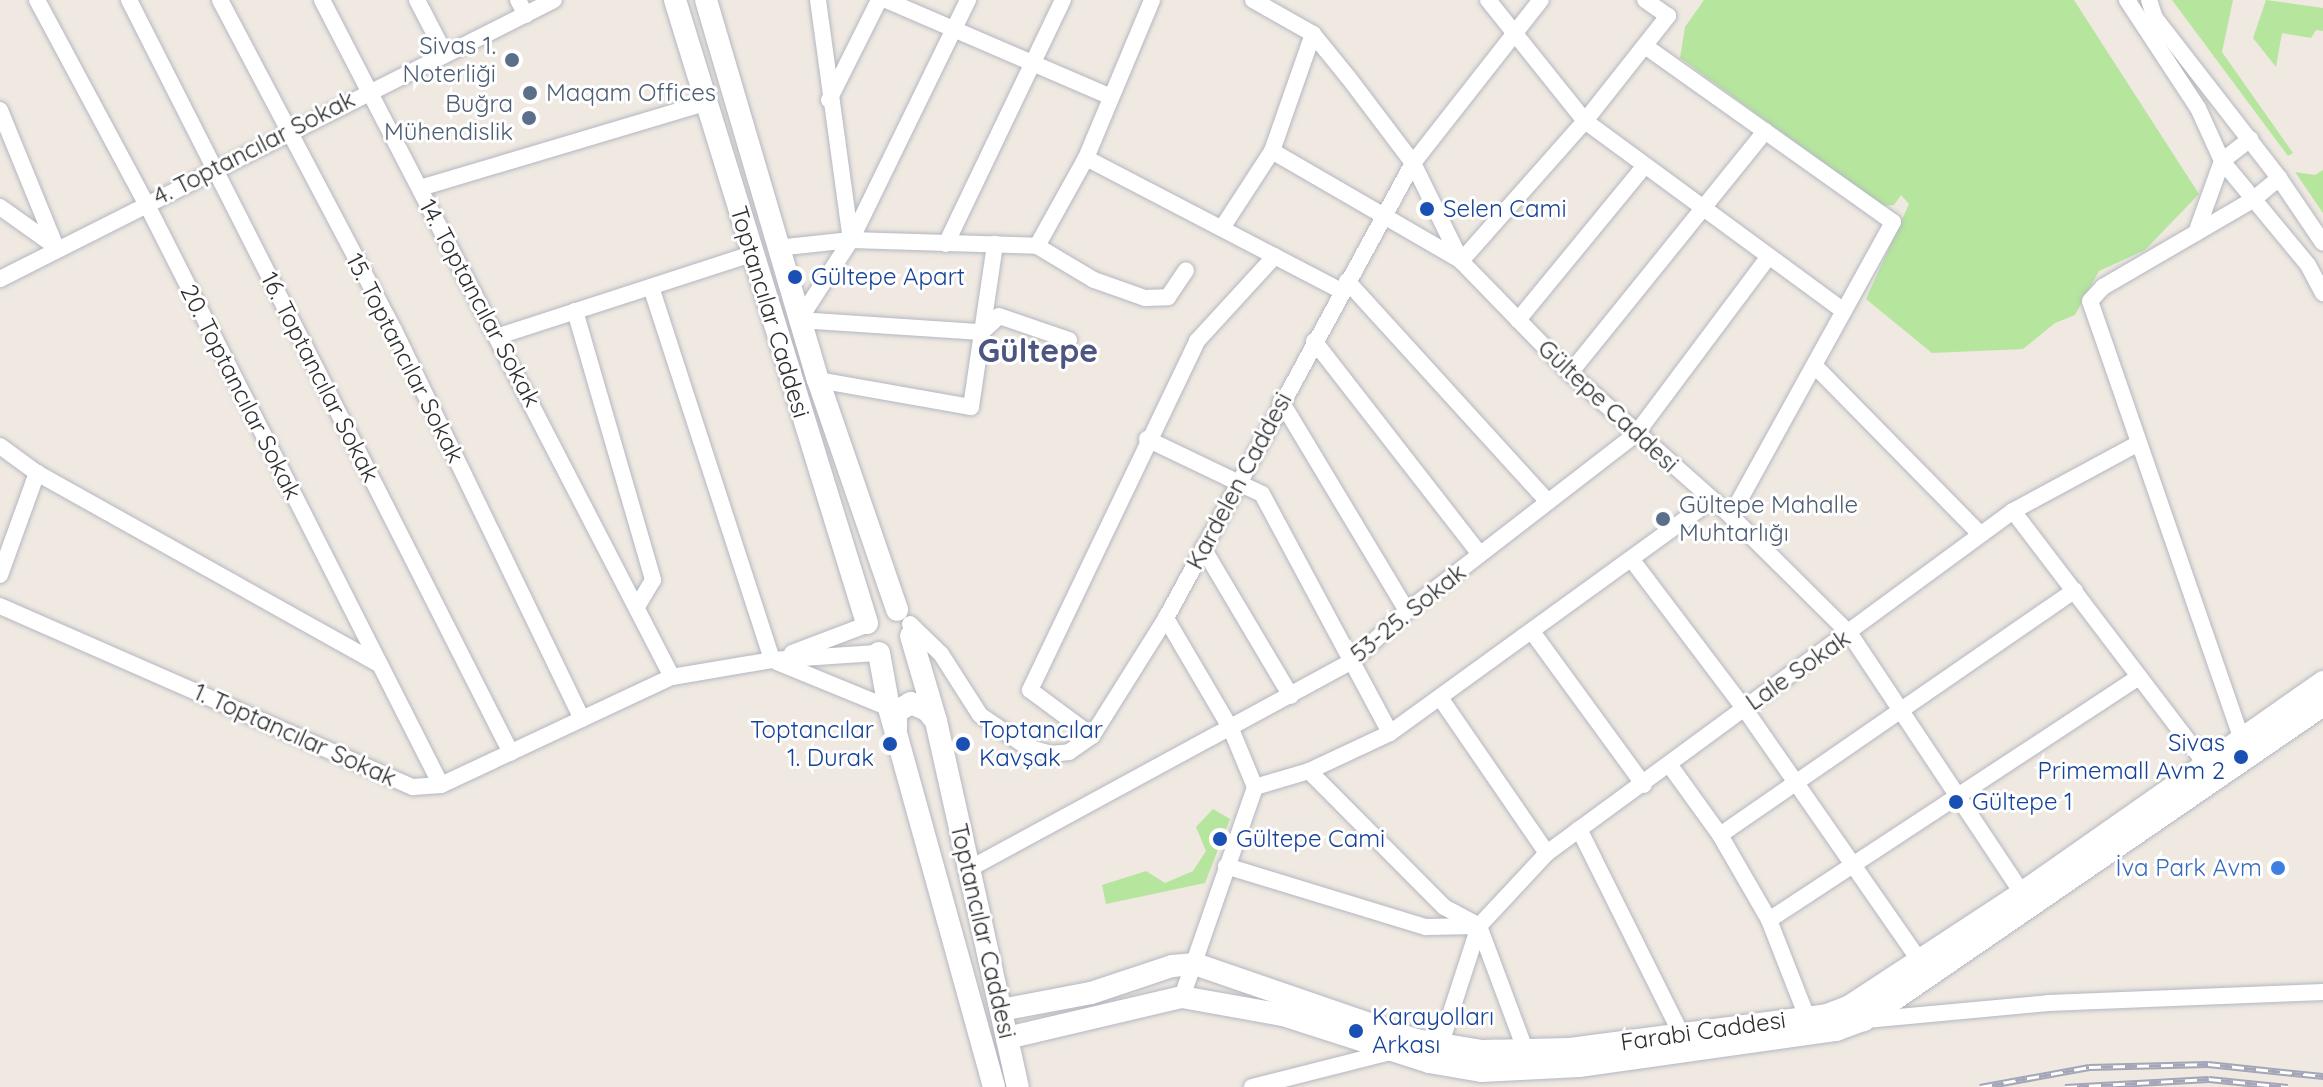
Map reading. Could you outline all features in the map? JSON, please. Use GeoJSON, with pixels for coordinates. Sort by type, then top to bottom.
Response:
{"type":"FeatureCollection","features":[{"type":"Feature","properties":{"kind":"street","name":"20. Toptancılar Sokak"},"geometry":{"type":"LineString","coordinates":[[37,0],[146,203],[441,785]]}},
{"type":"Feature","properties":{"kind":"street","name":"16. Toptancılar Sokak"},"geometry":{"type":"LineString","coordinates":[[129,0],[511,753]]}},
{"type":"Feature","properties":{"kind":"street","name":"15. Toptancılar Sokak"},"geometry":{"type":"LineString","coordinates":[[220,0],[394,330],[582,719]]}},
{"type":"Feature","properties":{"kind":"street","name":"14. Toptancılar Sokak"},"geometry":{"type":"LineString","coordinates":[[322,0],[499,336],[672,677]]}},
{"type":"Feature","properties":{"kind":"street"},"geometry":{"type":"LineString","coordinates":[[417,0],[444,52]]}},
{"type":"Feature","properties":{"kind":"street","name":"4. Toptancılar Sokak"},"geometry":{"type":"LineString","coordinates":[[0,279],[56,247],[215,171],[522,8],[554,0]]}},
{"type":"Feature","properties":{"kind":"street","name":"Toptancılar Caddesi"},"geometry":{"type":"LineString","coordinates":[[675,0],[866,624]]}},
{"type":"Feature","properties":{"kind":"street","name":"Toptancılar Caddesi"},"geometry":{"type":"LineString","coordinates":[[706,0],[818,380],[906,624],[936,721],[1018,1087]]}},
{"type":"Feature","properties":{"kind":"street"},"geometry":{"type":"LineString","coordinates":[[818,0],[828,101],[851,240]]}},
{"type":"Feature","properties":{"kind":"street"},"geometry":{"type":"LineString","coordinates":[[828,101],[879,0]]}},
{"type":"Feature","properties":{"kind":"street"},"geometry":{"type":"LineString","coordinates":[[886,0],[956,27],[1109,96]]}},
{"type":"Feature","properties":{"kind":"street"},"geometry":{"type":"LineString","coordinates":[[968,0],[851,240],[799,320],[982,332],[999,316],[1069,340]]}},
{"type":"Feature","properties":{"kind":"street"},"geometry":{"type":"LineString","coordinates":[[946,244],[1037,62],[1063,0]]}},
{"type":"Feature","properties":{"kind":"street"},"geometry":{"type":"LineString","coordinates":[[1037,246],[1086,158],[1109,96],[1152,0]]}},
{"type":"Feature","properties":{"kind":"street","name":"Gültepe Caddesi"},"geometry":{"type":"LineString","coordinates":[[1253,0],[1313,34],[1413,163],[1461,261],[1570,373],[1731,516],[1850,634],[2022,893]]}},
{"type":"Feature","properties":{"kind":"street"},"geometry":{"type":"LineString","coordinates":[[1488,0],[1516,31],[1585,121],[1643,168],[1702,208],[1767,259],[1844,311]]}},
{"type":"Feature","properties":{"kind":"street","name":"Kardelen Caddesi"},"geometry":{"type":"LineString","coordinates":[[1092,736],[1166,618],[1383,212],[1413,163],[1541,0]]}},
{"type":"Feature","properties":{"kind":"street"},"geometry":{"type":"LineString","coordinates":[[1272,151],[1383,212],[1461,261],[1585,121],[1668,16],[1645,0]]}},
{"type":"Feature","properties":{"kind":"street"},"geometry":{"type":"LineString","coordinates":[[2127,0],[2198,108],[2222,161],[2308,265],[2323,293]]}},
{"type":"Feature","properties":{"kind":"street"},"geometry":{"type":"LineString","coordinates":[[2149,0],[2155,18],[2250,139],[2323,243]]}},
{"type":"Feature","properties":{"kind":"street"},"geometry":{"type":"LineString","coordinates":[[1222,228],[1272,151],[1313,34]]}},
{"type":"Feature","properties":{"kind":"street"},"geometry":{"type":"LineString","coordinates":[[1645,46],[1893,222],[1816,367],[1731,516]]}},
{"type":"Feature","properties":{"kind":"street"},"geometry":{"type":"LineString","coordinates":[[420,188],[705,103]]}},
{"type":"Feature","properties":{"kind":"street"},"geometry":{"type":"LineString","coordinates":[[0,110],[56,247]]}},
{"type":"Feature","properties":{"kind":"street"},"geometry":{"type":"LineString","coordinates":[[1570,373],[1765,131]]}},
{"type":"Feature","properties":{"kind":"street"},"geometry":{"type":"LineString","coordinates":[[2196,233],[2222,161],[2250,139]]}},
{"type":"Feature","properties":{"kind":"street"},"geometry":{"type":"LineString","coordinates":[[1086,158],[1275,256],[1345,286],[1546,500]]}},
{"type":"Feature","properties":{"kind":"street"},"geometry":{"type":"LineString","coordinates":[[1518,320],[1643,168]]}},
{"type":"Feature","properties":{"kind":"street"},"geometry":{"type":"LineString","coordinates":[[2241,737],[2090,301],[2103,287],[2254,199],[2279,178]]}},
{"type":"Feature","properties":{"kind":"street"},"geometry":{"type":"LineString","coordinates":[[0,207],[56,247]]}},
{"type":"Feature","properties":{"kind":"street"},"geometry":{"type":"LineString","coordinates":[[777,248],[851,240],[1037,246],[1094,280],[1145,298],[1168,297],[1186,270]]}},
{"type":"Feature","properties":{"kind":"street"},"geometry":{"type":"LineString","coordinates":[[818,380],[971,407],[995,244]]}},
{"type":"Feature","properties":{"kind":"street"},"geometry":{"type":"LineString","coordinates":[[499,336],[752,254]]}},
{"type":"Feature","properties":{"kind":"street"},"geometry":{"type":"LineString","coordinates":[[906,624],[899,653],[878,653],[866,638],[866,624],[879,610],[906,624],[941,654],[980,715],[997,729],[1051,754],[1069,752],[1092,736],[1030,690],[1147,439],[1197,341],[1275,256]]}},
{"type":"Feature","properties":{"kind":"street","name":"53-25. Sokak"},"geometry":{"type":"LineString","coordinates":[[969,869],[1352,661],[1407,611],[1546,500],[1636,434],[1767,259]]}},
{"type":"Feature","properties":{"kind":"street"},"geometry":{"type":"LineString","coordinates":[[651,287],[772,660],[892,718],[911,703],[927,710],[936,721]]}},
{"type":"Feature","properties":{"kind":"street"},"geometry":{"type":"LineString","coordinates":[[575,311],[653,580],[638,605]]}},
{"type":"Feature","properties":{"kind":"street"},"geometry":{"type":"LineString","coordinates":[[1314,341],[1480,554]]}},
{"type":"Feature","properties":{"kind":"street"},"geometry":{"type":"LineString","coordinates":[[1816,367],[1980,534]]}},
{"type":"Feature","properties":{"kind":"street"},"geometry":{"type":"LineString","coordinates":[[1281,401],[1407,611]]}},
{"type":"Feature","properties":{"kind":"street"},"geometry":{"type":"LineString","coordinates":[[1147,439],[1262,494],[1390,733]]}},
{"type":"Feature","properties":{"kind":"street","name":"Lale Sokak"},"geometry":{"type":"LineString","coordinates":[[1479,926],[1547,853],[1671,767],[1744,708],[1850,634],[1980,534],[2013,511],[2139,443]]}},
{"type":"Feature","properties":{"kind":"street"},"geometry":{"type":"LineString","coordinates":[[0,446],[37,473],[380,665]]}},
{"type":"Feature","properties":{"kind":"street"},"geometry":{"type":"LineString","coordinates":[[0,575],[37,473]]}},
{"type":"Feature","properties":{"kind":"street"},"geometry":{"type":"LineString","coordinates":[[1255,787],[1309,771],[1390,733],[1533,633],[1711,501]]}},
{"type":"Feature","properties":{"kind":"street"},"geometry":{"type":"LineString","coordinates":[[2013,511],[2204,762]]}},
{"type":"Feature","properties":{"kind":"street"},"geometry":{"type":"LineString","coordinates":[[1203,548],[1291,696]]}},
{"type":"Feature","properties":{"kind":"street"},"geometry":{"type":"LineString","coordinates":[[1632,560],[1744,708],[1919,960]]}},
{"type":"Feature","properties":{"kind":"street"},"geometry":{"type":"LineString","coordinates":[[1720,835],[2075,590]]}},
{"type":"Feature","properties":{"kind":"street","name":"1. Toptancılar Sokak"},"geometry":{"type":"LineString","coordinates":[[0,606],[413,787],[441,785],[672,677],[772,660],[878,653]]}},
{"type":"Feature","properties":{"kind":"street"},"geometry":{"type":"LineString","coordinates":[[1166,618],[1231,729],[1255,787],[1190,965],[1182,997]]}},
{"type":"Feature","properties":{"kind":"street","name":"1. Toptancılar Sokak"},"geometry":{"type":"LineString","coordinates":[[772,660],[866,624]]}},
{"type":"Feature","properties":{"kind":"street"},"geometry":{"type":"LineString","coordinates":[[1533,633],[1644,785]]}},
{"type":"Feature","properties":{"kind":"street","name":"Toptancılar Caddesi"},"geometry":{"type":"LineString","coordinates":[[878,653],[892,718],[994,1087]]}},
{"type":"Feature","properties":{"kind":"street"},"geometry":{"type":"LineString","coordinates":[[1769,920],[2139,677]]}},
{"type":"Feature","properties":{"kind":"street","name":"Farabi Caddesi"},"geometry":{"type":"LineString","coordinates":[[1190,965],[1440,1046],[1526,1052],[1807,1017],[1850,1006],[2022,893],[2204,762],[2323,682]]}},
{"type":"Feature","properties":{"kind":"street"},"geometry":{"type":"LineString","coordinates":[[1441,699],[1547,853]]}},
{"type":"Feature","properties":{"kind":"street","name":"Farabi Caddesi"},"geometry":{"type":"LineString","coordinates":[[1007,1038],[1182,997],[1283,1015],[1395,1051],[1481,1071],[1524,1071],[1836,1030],[1864,1020],[2323,705]]}},
{"type":"Feature","properties":{"kind":"street"},"geometry":{"type":"LineString","coordinates":[[1671,767],[1720,835],[1769,920],[1807,1017]]}},
{"type":"Feature","properties":{"kind":"street"},"geometry":{"type":"LineString","coordinates":[[1309,771],[1444,907],[1479,926],[1526,1052]]}},
{"type":"Feature","properties":{"kind":"street"},"geometry":{"type":"LineString","coordinates":[[1579,829],[1681,1034]]}},
{"type":"Feature","properties":{"kind":"street"},"geometry":{"type":"LineString","coordinates":[[1226,866],[1426,927],[1479,926]]}},
{"type":"Feature","properties":{"kind":"street"},"geometry":{"type":"LineString","coordinates":[[1440,1046],[1479,926]]}},
{"type":"Feature","properties":{"kind":"street"},"geometry":{"type":"LineString","coordinates":[[1001,1010],[1091,993],[1190,965]]}},
{"type":"Feature","properties":{"kind":"street"},"geometry":{"type":"LineString","coordinates":[[1864,1020],[2048,1003],[2323,992]]}},
{"type":"Feature","properties":{"kind":"street"},"geometry":{"type":"LineString","coordinates":[[1252,1087],[1395,1051]]}},
{"type":"Feature","properties":{"kind":"green space"},"geometry":{"type":"Polygon","coordinates":[[[1704,0],[2074,0],[2199,194],[2145,250],[2099,271],[2075,315],[2055,323],[2023,349],[1932,353],[1866,299],[1909,204],[1901,195],[1894,205],[1883,206],[1680,58],[1685,27],[1704,0]]]}},
{"type":"Feature","properties":{"kind":"green space"},"geometry":{"type":"Polygon","coordinates":[[[2172,0],[2233,0],[2222,52],[2293,153],[2288,156],[2172,0]]]}},
{"type":"Feature","properties":{"kind":"green space"},"geometry":{"type":"Polygon","coordinates":[[[2266,0],[2323,8],[2323,31],[2316,30],[2311,38],[2282,33],[2276,67],[2253,38],[2266,0]]]}},
{"type":"Feature","properties":{"kind":"green space"},"geometry":{"type":"Polygon","coordinates":[[[2323,170],[2323,213],[2295,172],[2315,175],[2323,170]]]}},
{"type":"Feature","properties":{"kind":"green space"},"geometry":{"type":"Polygon","coordinates":[[[1213,809],[1230,819],[1205,883],[1106,904],[1102,885],[1146,871],[1165,883],[1193,871],[1206,851],[1196,827],[1213,809]]]}},
{"type":"Feature","properties":{"kind":"railway"},"geometry":{"type":"LineString","coordinates":[[1980,1087],[2089,1067],[2208,1064],[2323,1076]]}},
{"type":"Feature","properties":{"kind":"railway"},"geometry":{"type":"LineString","coordinates":[[2065,1087],[2209,1079],[2288,1087]]}},
{"type":"Feature","properties":{"kind":"place","name":"Sivas 1. Noterliği"},"geometry":{"type":"Point","coordinates":[512,60]}},
{"type":"Feature","properties":{"kind":"place","name":"Maqam Offices"},"geometry":{"type":"Point","coordinates":[530,93]}},
{"type":"Feature","properties":{"kind":"place","name":"Buğra Mühendislik"},"geometry":{"type":"Point","coordinates":[529,118]}},
{"type":"Feature","properties":{"kind":"place","name":"Selen Cami"},"geometry":{"type":"Point","coordinates":[1427,209]}},
{"type":"Feature","properties":{"kind":"place","name":"Gültepe Apart"},"geometry":{"type":"Point","coordinates":[795,277]}},
{"type":"Feature","properties":{"kind":"place","name":"Gültepe Mahalle Muhtarlığı"},"geometry":{"type":"Point","coordinates":[1663,519]}},
{"type":"Feature","properties":{"kind":"place","name":"Toptancılar 1. Durak"},"geometry":{"type":"Point","coordinates":[890,744]}},
{"type":"Feature","properties":{"kind":"place","name":"Toptancılar Kavşak"},"geometry":{"type":"Point","coordinates":[963,744]}},
{"type":"Feature","properties":{"kind":"place","name":"Sivas Primemall Avm 2"},"geometry":{"type":"Point","coordinates":[2241,757]}},
{"type":"Feature","properties":{"kind":"place","name":"Gültepe 1"},"geometry":{"type":"Point","coordinates":[1956,802]}},
{"type":"Feature","properties":{"kind":"place","name":"Gültepe Cami"},"geometry":{"type":"Point","coordinates":[1220,839]}},
{"type":"Feature","properties":{"kind":"place","name":"İva Park Avm"},"geometry":{"type":"Point","coordinates":[2278,868]}},
{"type":"Feature","properties":{"kind":"place","name":"Karayolları Arkası"},"geometry":{"type":"Point","coordinates":[1356,1031]}},
{"type":"Feature","properties":{"kind":"district","name":"Gültepe"},"geometry":{"type":"Point","coordinates":[1038,350]}}]}
